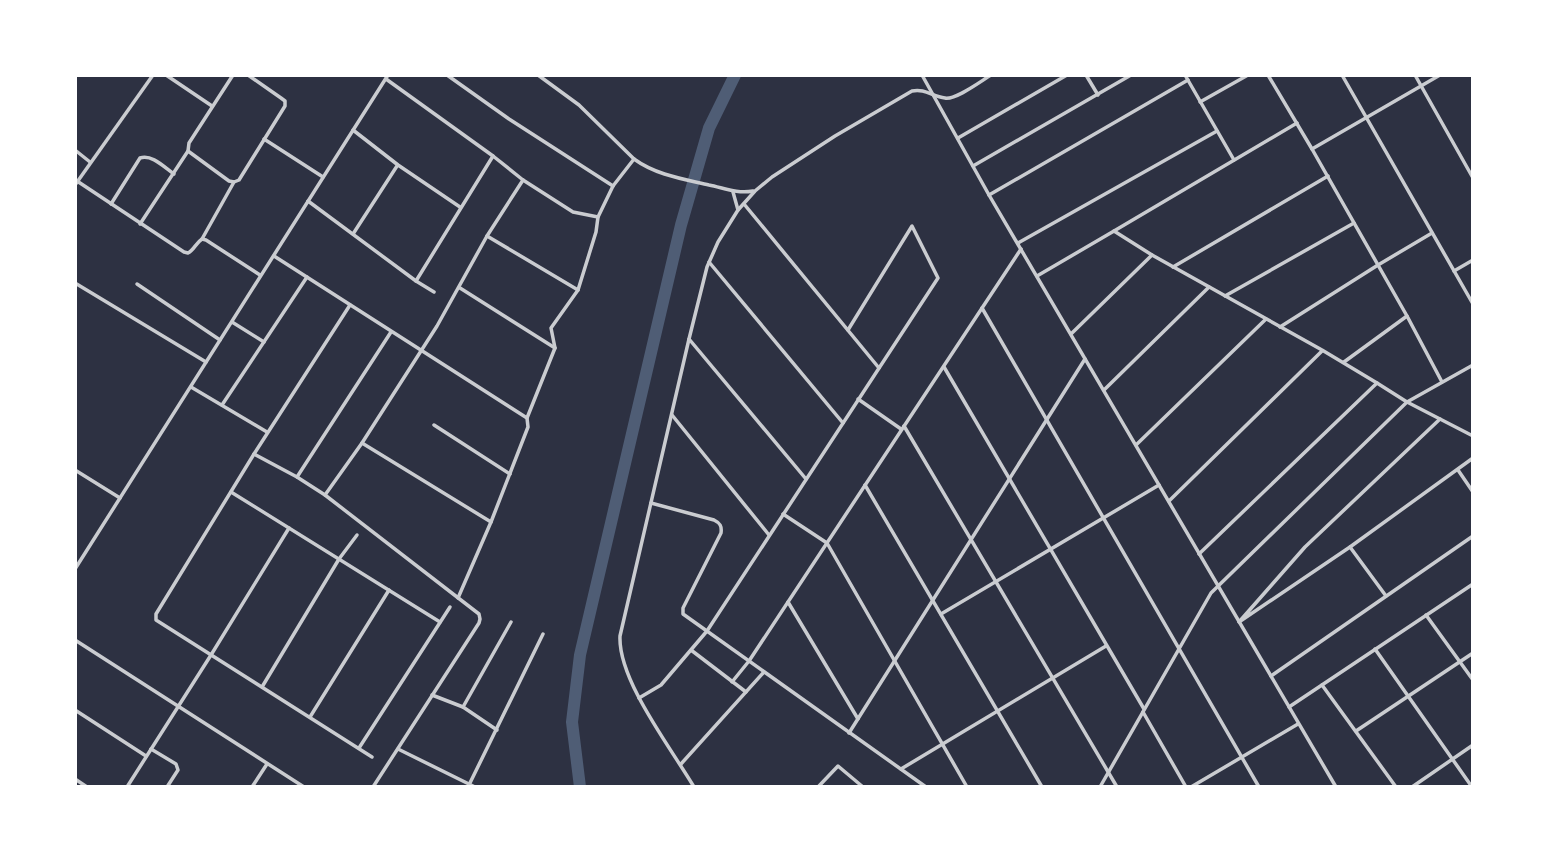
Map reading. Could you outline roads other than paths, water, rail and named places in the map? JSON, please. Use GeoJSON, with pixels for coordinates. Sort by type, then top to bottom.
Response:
{"type":"FeatureCollection","features":[{"type":"Feature","properties":{"kind":"street"},"geometry":{"type":"LineString","coordinates":[[166,75],[212,106]]}},
{"type":"Feature","properties":{"kind":"street"},"geometry":{"type":"LineString","coordinates":[[140,224],[174,174],[188,151],[189,143],[233,75]]}},
{"type":"Feature","properties":{"kind":"street"},"geometry":{"type":"LineString","coordinates":[[150,76],[76,183],[188,253],[202,239],[234,182],[239,180],[285,106],[285,101],[248,75]]}},
{"type":"Feature","properties":{"kind":"street"},"geometry":{"type":"LineString","coordinates":[[447,75],[509,119],[613,186]]}},
{"type":"Feature","properties":{"kind":"street"},"geometry":{"type":"LineString","coordinates":[[538,75],[579,105],[642,165],[660,173],[733,191],[755,191]]}},
{"type":"Feature","properties":{"kind":"street"},"geometry":{"type":"LineString","coordinates":[[922,75],[989,195],[1336,787]]}},
{"type":"Feature","properties":{"kind":"street"},"geometry":{"type":"LineString","coordinates":[[694,787],[639,698],[621,654],[620,636],[709,262],[738,210],[755,191],[783,169],[912,91],[919,89],[944,98],[952,98],[991,75]]}},
{"type":"Feature","properties":{"kind":"street"},"geometry":{"type":"LineString","coordinates":[[958,138],[1068,75]]}},
{"type":"Feature","properties":{"kind":"street"},"geometry":{"type":"LineString","coordinates":[[1086,75],[1098,94]]}},
{"type":"Feature","properties":{"kind":"street"},"geometry":{"type":"LineString","coordinates":[[973,166],[1131,75]]}},
{"type":"Feature","properties":{"kind":"street"},"geometry":{"type":"LineString","coordinates":[[1200,102],[1248,75]]}},
{"type":"Feature","properties":{"kind":"street"},"geometry":{"type":"LineString","coordinates":[[1268,75],[1328,176],[1442,382]]}},
{"type":"Feature","properties":{"kind":"street"},"geometry":{"type":"LineString","coordinates":[[1342,75],[1473,304]]}},
{"type":"Feature","properties":{"kind":"street"},"geometry":{"type":"LineString","coordinates":[[1415,75],[1473,178]]}},
{"type":"Feature","properties":{"kind":"street"},"geometry":{"type":"LineString","coordinates":[[1312,149],[1440,75]]}},
{"type":"Feature","properties":{"kind":"street"},"geometry":{"type":"LineString","coordinates":[[75,569],[387,77],[523,180],[573,212],[598,217]]}},
{"type":"Feature","properties":{"kind":"street"},"geometry":{"type":"LineString","coordinates":[[989,195],[1186,78],[1234,160]]}},
{"type":"Feature","properties":{"kind":"street"},"geometry":{"type":"LineString","coordinates":[[1037,276],[1297,123]]}},
{"type":"Feature","properties":{"kind":"street"},"geometry":{"type":"LineString","coordinates":[[353,130],[398,165],[460,207]]}},
{"type":"Feature","properties":{"kind":"street"},"geometry":{"type":"LineString","coordinates":[[1018,243],[1217,131]]}},
{"type":"Feature","properties":{"kind":"street"},"geometry":{"type":"LineString","coordinates":[[264,139],[323,177]]}},
{"type":"Feature","properties":{"kind":"street"},"geometry":{"type":"LineString","coordinates":[[75,150],[90,162]]}},
{"type":"Feature","properties":{"kind":"street"},"geometry":{"type":"LineString","coordinates":[[188,151],[234,182]]}},
{"type":"Feature","properties":{"kind":"street"},"geometry":{"type":"LineString","coordinates":[[111,204],[140,158],[144,156],[174,174]]}},
{"type":"Feature","properties":{"kind":"street"},"geometry":{"type":"LineString","coordinates":[[416,281],[493,156]]}},
{"type":"Feature","properties":{"kind":"street"},"geometry":{"type":"LineString","coordinates":[[458,598],[528,427],[527,418],[555,348],[551,328],[578,290],[598,217],[613,186],[634,159]]}},
{"type":"Feature","properties":{"kind":"street"},"geometry":{"type":"LineString","coordinates":[[353,234],[398,165]]}},
{"type":"Feature","properties":{"kind":"street"},"geometry":{"type":"LineString","coordinates":[[1173,267],[1328,176]]}},
{"type":"Feature","properties":{"kind":"street"},"geometry":{"type":"LineString","coordinates":[[325,495],[421,351],[460,288],[487,236],[523,180]]}},
{"type":"Feature","properties":{"kind":"street"},"geometry":{"type":"LineString","coordinates":[[733,191],[738,210]]}},
{"type":"Feature","properties":{"kind":"street"},"geometry":{"type":"LineString","coordinates":[[308,201],[434,292]]}},
{"type":"Feature","properties":{"kind":"street"},"geometry":{"type":"LineString","coordinates":[[744,204],[879,368]]}},
{"type":"Feature","properties":{"kind":"street"},"geometry":{"type":"LineString","coordinates":[[1225,296],[1354,223]]}},
{"type":"Feature","properties":{"kind":"street"},"geometry":{"type":"LineString","coordinates":[[639,698],[661,685],[707,631],[938,278],[912,226],[848,330]]}},
{"type":"Feature","properties":{"kind":"street"},"geometry":{"type":"LineString","coordinates":[[1114,231],[1407,402],[1473,436]]}},
{"type":"Feature","properties":{"kind":"street"},"geometry":{"type":"LineString","coordinates":[[1280,327],[1432,233]]}},
{"type":"Feature","properties":{"kind":"street"},"geometry":{"type":"LineString","coordinates":[[487,236],[578,290]]}},
{"type":"Feature","properties":{"kind":"street"},"geometry":{"type":"LineString","coordinates":[[202,239],[261,276]]}},
{"type":"Feature","properties":{"kind":"street"},"geometry":{"type":"LineString","coordinates":[[732,682],[749,661],[1021,248]]}},
{"type":"Feature","properties":{"kind":"street"},"geometry":{"type":"LineString","coordinates":[[1071,334],[1152,255]]}},
{"type":"Feature","properties":{"kind":"street"},"geometry":{"type":"LineString","coordinates":[[274,256],[527,418]]}},
{"type":"Feature","properties":{"kind":"street"},"geometry":{"type":"LineString","coordinates":[[1454,271],[1473,260]]}},
{"type":"Feature","properties":{"kind":"street"},"geometry":{"type":"LineString","coordinates":[[709,262],[843,423]]}},
{"type":"Feature","properties":{"kind":"street"},"geometry":{"type":"LineString","coordinates":[[222,405],[307,277]]}},
{"type":"Feature","properties":{"kind":"street"},"geometry":{"type":"LineString","coordinates":[[75,283],[206,362]]}},
{"type":"Feature","properties":{"kind":"street"},"geometry":{"type":"LineString","coordinates":[[137,284],[220,340]]}},
{"type":"Feature","properties":{"kind":"street"},"geometry":{"type":"LineString","coordinates":[[1104,390],[1209,287]]}},
{"type":"Feature","properties":{"kind":"street"},"geometry":{"type":"LineString","coordinates":[[460,288],[555,348]]}},
{"type":"Feature","properties":{"kind":"street"},"geometry":{"type":"LineString","coordinates":[[350,305],[267,432],[156,614],[156,620],[372,757]]}},
{"type":"Feature","properties":{"kind":"street"},"geometry":{"type":"LineString","coordinates":[[982,308],[1259,787]]}},
{"type":"Feature","properties":{"kind":"street"},"geometry":{"type":"LineString","coordinates":[[1343,363],[1407,316]]}},
{"type":"Feature","properties":{"kind":"street"},"geometry":{"type":"LineString","coordinates":[[1136,445],[1266,319]]}},
{"type":"Feature","properties":{"kind":"street"},"geometry":{"type":"LineString","coordinates":[[232,321],[264,342]]}},
{"type":"Feature","properties":{"kind":"street"},"geometry":{"type":"LineString","coordinates":[[297,477],[391,331]]}},
{"type":"Feature","properties":{"kind":"street"},"geometry":{"type":"LineString","coordinates":[[689,339],[806,479]]}},
{"type":"Feature","properties":{"kind":"street"},"geometry":{"type":"LineString","coordinates":[[1169,501],[1322,350]]}},
{"type":"Feature","properties":{"kind":"street"},"geometry":{"type":"LineString","coordinates":[[849,733],[1085,359]]}},
{"type":"Feature","properties":{"kind":"street"},"geometry":{"type":"LineString","coordinates":[[1100,787],[1211,593],[1407,402],[1473,365]]}},
{"type":"Feature","properties":{"kind":"street"},"geometry":{"type":"LineString","coordinates":[[943,366],[1188,787],[1298,724]]}},
{"type":"Feature","properties":{"kind":"street"},"geometry":{"type":"LineString","coordinates":[[1199,554],[1377,383]]}},
{"type":"Feature","properties":{"kind":"street"},"geometry":{"type":"LineString","coordinates":[[191,387],[267,432]]}},
{"type":"Feature","properties":{"kind":"street"},"geometry":{"type":"LineString","coordinates":[[858,399],[902,427],[1117,787]]}},
{"type":"Feature","properties":{"kind":"street"},"geometry":{"type":"LineString","coordinates":[[671,414],[769,536]]}},
{"type":"Feature","properties":{"kind":"street"},"geometry":{"type":"LineString","coordinates":[[1239,622],[1305,547],[1440,419]]}},
{"type":"Feature","properties":{"kind":"street"},"geometry":{"type":"LineString","coordinates":[[434,425],[510,474]]}},
{"type":"Feature","properties":{"kind":"street"},"geometry":{"type":"LineString","coordinates":[[362,443],[491,522]]}},
{"type":"Feature","properties":{"kind":"street"},"geometry":{"type":"LineString","coordinates":[[254,454],[325,495],[479,614],[480,619],[373,787]]}},
{"type":"Feature","properties":{"kind":"street"},"geometry":{"type":"LineString","coordinates":[[1239,622],[1350,547],[1473,458]]}},
{"type":"Feature","properties":{"kind":"street"},"geometry":{"type":"LineString","coordinates":[[75,470],[120,498]]}},
{"type":"Feature","properties":{"kind":"street"},"geometry":{"type":"LineString","coordinates":[[1458,470],[1473,492]]}},
{"type":"Feature","properties":{"kind":"street"},"geometry":{"type":"LineString","coordinates":[[865,485],[1042,787]]}},
{"type":"Feature","properties":{"kind":"street"},"geometry":{"type":"LineString","coordinates":[[941,614],[1159,485]]}},
{"type":"Feature","properties":{"kind":"street"},"geometry":{"type":"LineString","coordinates":[[231,492],[440,622]]}},
{"type":"Feature","properties":{"kind":"street"},"geometry":{"type":"LineString","coordinates":[[651,503],[714,520],[722,528],[683,608],[683,614],[926,787]]}},
{"type":"Feature","properties":{"kind":"street"},"geometry":{"type":"LineString","coordinates":[[783,514],[827,543],[967,787]]}},
{"type":"Feature","properties":{"kind":"street"},"geometry":{"type":"LineString","coordinates":[[127,787],[289,528]]}},
{"type":"Feature","properties":{"kind":"street"},"geometry":{"type":"LineString","coordinates":[[262,687],[357,535]]}},
{"type":"Feature","properties":{"kind":"street"},"geometry":{"type":"LineString","coordinates":[[1271,676],[1473,536]]}},
{"type":"Feature","properties":{"kind":"street"},"geometry":{"type":"LineString","coordinates":[[1350,547],[1386,596]]}},
{"type":"Feature","properties":{"kind":"street"},"geometry":{"type":"LineString","coordinates":[[1289,707],[1473,584]]}},
{"type":"Feature","properties":{"kind":"street"},"geometry":{"type":"LineString","coordinates":[[310,717],[389,590]]}},
{"type":"Feature","properties":{"kind":"street"},"geometry":{"type":"LineString","coordinates":[[788,602],[858,719]]}},
{"type":"Feature","properties":{"kind":"street"},"geometry":{"type":"LineString","coordinates":[[359,748],[450,607]]}},
{"type":"Feature","properties":{"kind":"street"},"geometry":{"type":"LineString","coordinates":[[1426,615],[1473,680]]}},
{"type":"Feature","properties":{"kind":"street"},"geometry":{"type":"LineString","coordinates":[[463,707],[511,622]]}},
{"type":"Feature","properties":{"kind":"street"},"geometry":{"type":"LineString","coordinates":[[468,785],[544,634]]}},
{"type":"Feature","properties":{"kind":"street"},"geometry":{"type":"LineString","coordinates":[[75,640],[304,787]]}},
{"type":"Feature","properties":{"kind":"street"},"geometry":{"type":"LineString","coordinates":[[901,769],[1107,645]]}},
{"type":"Feature","properties":{"kind":"street"},"geometry":{"type":"LineString","coordinates":[[1376,649],[1472,787]]}},
{"type":"Feature","properties":{"kind":"street"},"geometry":{"type":"LineString","coordinates":[[691,650],[746,692]]}},
{"type":"Feature","properties":{"kind":"street"},"geometry":{"type":"LineString","coordinates":[[1356,732],[1473,653]]}},
{"type":"Feature","properties":{"kind":"street"},"geometry":{"type":"LineString","coordinates":[[680,764],[764,672]]}},
{"type":"Feature","properties":{"kind":"street"},"geometry":{"type":"LineString","coordinates":[[1322,685],[1396,787]]}},
{"type":"Feature","properties":{"kind":"street"},"geometry":{"type":"LineString","coordinates":[[432,695],[463,707],[497,730]]}},
{"type":"Feature","properties":{"kind":"street"},"geometry":{"type":"LineString","coordinates":[[75,710],[146,756]]}},
{"type":"Feature","properties":{"kind":"street"},"geometry":{"type":"LineString","coordinates":[[1412,787],[1473,745]]}},
{"type":"Feature","properties":{"kind":"street"},"geometry":{"type":"LineString","coordinates":[[398,748],[475,787]]}},
{"type":"Feature","properties":{"kind":"street"},"geometry":{"type":"LineString","coordinates":[[151,749],[176,764],[178,770],[167,787]]}},
{"type":"Feature","properties":{"kind":"street"},"geometry":{"type":"LineString","coordinates":[[252,787],[268,764]]}},
{"type":"Feature","properties":{"kind":"street"},"geometry":{"type":"LineString","coordinates":[[818,787],[838,766],[863,787]]}},
{"type":"Feature","properties":{"kind":"street"},"geometry":{"type":"LineString","coordinates":[[75,779],[88,787]]}},
{"type":"Feature","properties":{"kind":"waterway"},"geometry":{"type":"LineString","coordinates":[[580,787],[572,722],[580,655],[681,225],[709,128],[735,75]]}}]}
